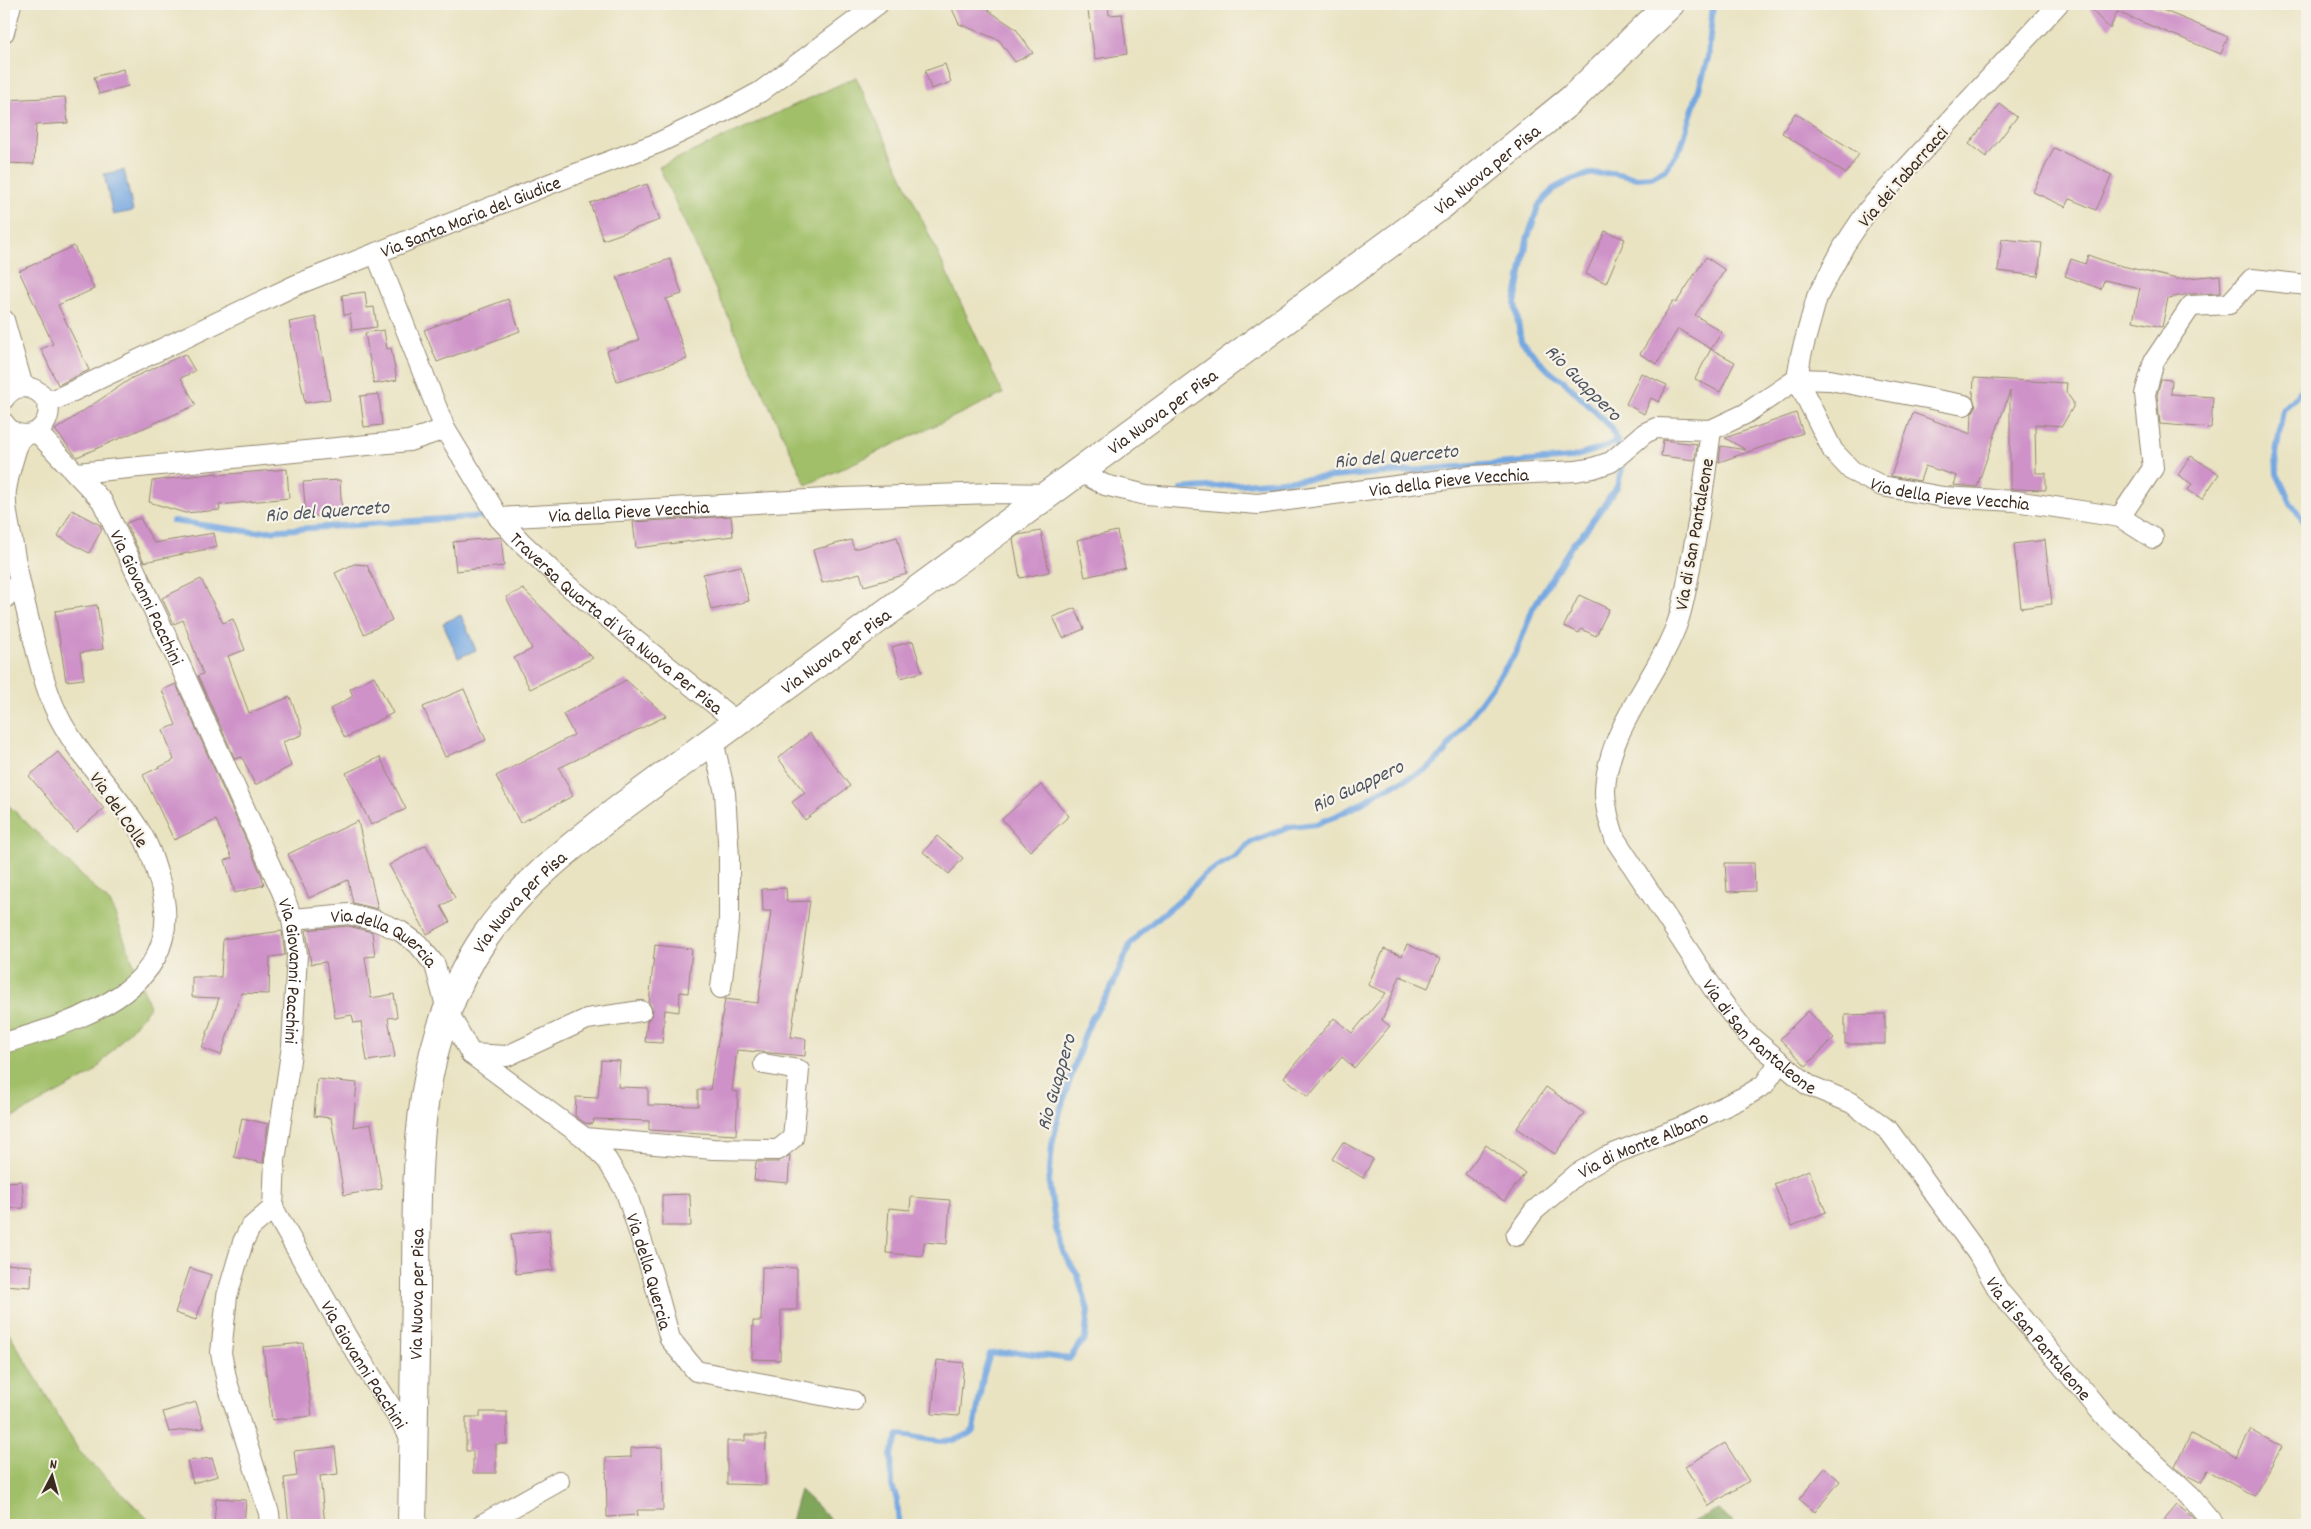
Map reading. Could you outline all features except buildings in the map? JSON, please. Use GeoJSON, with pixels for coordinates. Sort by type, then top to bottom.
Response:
{"type":"FeatureCollection","features":[{"type":"Feature","properties":{"kind":"main road","name":"Via Nuova per Pisa"},"geometry":{"type":"LineString","coordinates":[[412,1525],[420,1121],[430,1060],[447,1010],[468,963],[505,910],[558,856],[623,806],[1051,494],[1452,197],[1572,99],[1670,4]]}},
{"type":"Feature","properties":{"kind":"street"},"geometry":{"type":"LineString","coordinates":[[4,32],[11,4]]}},
{"type":"Feature","properties":{"kind":"street","name":"Via Santa Maria del Giudice"},"geometry":{"type":"LineString","coordinates":[[48,403],[244,309],[376,252],[658,143],[725,111],[760,92],[878,4]]}},
{"type":"Feature","properties":{"kind":"street","name":"Via dei Tabarracci"},"geometry":{"type":"LineString","coordinates":[[1797,378],[1800,355],[1817,297],[1844,246],[1868,210],[2058,4]]}},
{"type":"Feature","properties":{"kind":"street"},"geometry":{"type":"LineString","coordinates":[[376,252],[445,429],[499,518]]}},
{"type":"Feature","properties":{"kind":"street"},"geometry":{"type":"LineString","coordinates":[[2120,517],[2153,468],[2145,394],[2154,361],[2191,306],[2229,304],[2252,279],[2307,285]]}},
{"type":"Feature","properties":{"kind":"street"},"geometry":{"type":"LineString","coordinates":[[4,320],[23,386]]}},
{"type":"Feature","properties":{"kind":"street"},"geometry":{"type":"LineString","coordinates":[[1797,378],[1830,380],[1964,405]]}},
{"type":"Feature","properties":{"kind":"street","name":"Via della Pieve Vecchia"},"geometry":{"type":"LineString","coordinates":[[1080,472],[1105,484],[1146,495],[1258,504],[1472,476],[1576,471],[1611,462],[1628,450],[1645,433],[1656,428],[1710,430],[1745,414],[1797,378],[1833,450],[1852,471],[1882,486],[1942,498],[2015,501],[2120,517],[2153,538]]}},
{"type":"Feature","properties":{"kind":"street"},"geometry":{"type":"LineString","coordinates":[[4,399],[10,391],[23,386],[38,391],[48,403]]}},
{"type":"Feature","properties":{"kind":"street","name":"Via del Colle"},"geometry":{"type":"LineString","coordinates":[[4,1043],[62,1025],[106,1005],[125,991],[152,964],[164,939],[167,921],[162,887],[151,853],[141,833],[79,751],[53,703],[19,582],[6,500],[6,489],[29,433],[48,419],[48,403]]}},
{"type":"Feature","properties":{"kind":"street","name":"Via Giovanni Pacchini"},"geometry":{"type":"LineString","coordinates":[[4,423],[10,430],[29,433],[77,473],[102,501],[180,664],[283,894],[292,919],[297,954],[292,1046],[274,1161],[273,1208],[352,1346],[413,1442]]}},
{"type":"Feature","properties":{"kind":"street"},"geometry":{"type":"LineString","coordinates":[[77,473],[409,441],[445,429]]}},
{"type":"Feature","properties":{"kind":"street","name":"Via di San Pantaleone"},"geometry":{"type":"LineString","coordinates":[[1710,430],[1705,483],[1685,597],[1666,647],[1626,720],[1609,761],[1605,791],[1608,814],[1615,839],[1720,999],[1746,1033],[1779,1063],[1808,1085],[1852,1103],[1889,1131],[1978,1254],[1999,1291],[2107,1418],[2190,1496],[2214,1525]]}},
{"type":"Feature","properties":{"kind":"street","name":"Via della Pieve Vecchia"},"geometry":{"type":"LineString","coordinates":[[499,518],[843,498],[994,493],[1051,494]]}},
{"type":"Feature","properties":{"kind":"street","name":"Traversa Quarta di Via Nuova Per Pisa"},"geometry":{"type":"LineString","coordinates":[[499,518],[521,542],[567,584],[738,723]]}},
{"type":"Feature","properties":{"kind":"street"},"geometry":{"type":"LineString","coordinates":[[4,599],[19,582]]}},
{"type":"Feature","properties":{"kind":"street"},"geometry":{"type":"LineString","coordinates":[[713,740],[725,793],[729,857],[728,920],[721,988]]}},
{"type":"Feature","properties":{"kind":"street","name":"Via della Quercia"},"geometry":{"type":"LineString","coordinates":[[292,919],[349,914],[377,920],[400,930],[418,944],[435,965],[447,1010],[471,1054],[585,1138],[607,1160],[626,1192],[652,1273],[670,1339],[696,1371],[853,1400]]}},
{"type":"Feature","properties":{"kind":"street"},"geometry":{"type":"LineString","coordinates":[[471,1054],[507,1056],[586,1019],[641,1011]]}},
{"type":"Feature","properties":{"kind":"street","name":"Via di Monte Albano"},"geometry":{"type":"LineString","coordinates":[[1516,1236],[1534,1211],[1576,1174],[1606,1157],[1684,1126],[1744,1097],[1764,1084],[1779,1063]]}},
{"type":"Feature","properties":{"kind":"street"},"geometry":{"type":"LineString","coordinates":[[585,1138],[713,1150],[778,1150],[793,1138],[799,1070],[764,1064]]}},
{"type":"Feature","properties":{"kind":"street"},"geometry":{"type":"LineString","coordinates":[[270,1525],[269,1514],[226,1382],[221,1353],[227,1296],[243,1242],[250,1228],[273,1208]]}},
{"type":"Feature","properties":{"kind":"street"},"geometry":{"type":"LineString","coordinates":[[481,1525],[559,1481]]}},
{"type":"Feature","properties":{"kind":"green space"},"geometry":{"type":"Polygon","coordinates":[[[856,77],[1003,394],[806,485],[659,167],[856,77]]]}},
{"type":"Feature","properties":{"kind":"green space"},"geometry":{"type":"Polygon","coordinates":[[[4,801],[111,904],[150,1007],[92,1074],[4,1122],[4,801]]]}},
{"type":"Feature","properties":{"kind":"green space"},"geometry":{"type":"Polygon","coordinates":[[[4,1324],[79,1451],[154,1525],[4,1525],[4,1324]]]}},
{"type":"Feature","properties":{"kind":"green space"},"geometry":{"type":"Polygon","coordinates":[[[800,1490],[837,1525],[790,1525],[800,1490]]]}},
{"type":"Feature","properties":{"kind":"green space"},"geometry":{"type":"Polygon","coordinates":[[[1718,1509],[1735,1525],[1686,1525],[1718,1509]]]}},
{"type":"Feature","properties":{"kind":"water"},"geometry":{"type":"Polygon","coordinates":[[[124,170],[133,211],[113,215],[104,174],[124,170]]]}},
{"type":"Feature","properties":{"kind":"water"},"geometry":{"type":"Polygon","coordinates":[[[461,615],[476,650],[458,658],[443,623],[461,615]]]}},
{"type":"Feature","properties":{"kind":"waterway","name":"Rio Guappero"},"geometry":{"type":"LineString","coordinates":[[1619,450],[1612,428],[1564,381],[1549,371],[1521,341],[1515,304],[1527,240],[1538,207],[1553,189],[1568,181],[1589,174],[1612,173],[1637,178],[1651,177],[1666,169],[1681,147],[1708,58],[1713,4]]}},
{"type":"Feature","properties":{"kind":"waterway"},"geometry":{"type":"LineString","coordinates":[[2307,384],[2283,410],[2276,453],[2277,474],[2291,503],[2307,526]]}},
{"type":"Feature","properties":{"kind":"waterway","name":"Rio del Querceto"},"geometry":{"type":"LineString","coordinates":[[1181,489],[1570,458],[1605,447],[1617,440]]}},
{"type":"Feature","properties":{"kind":"waterway","name":"Rio Guappero"},"geometry":{"type":"LineString","coordinates":[[899,1525],[897,1500],[892,1486],[891,1454],[899,1435],[938,1441],[956,1440],[965,1436],[974,1430],[983,1376],[990,1354],[1019,1352],[1069,1359],[1085,1338],[1088,1310],[1078,1276],[1066,1257],[1056,1229],[1049,1183],[1052,1145],[1060,1111],[1085,1034],[1092,1018],[1111,989],[1130,945],[1143,930],[1180,900],[1204,875],[1236,856],[1251,842],[1290,827],[1316,824],[1336,816],[1362,803],[1378,792],[1426,770],[1444,753],[1516,653],[1533,608],[1572,545],[1585,531],[1617,487],[1622,469],[1620,460]]}},
{"type":"Feature","properties":{"kind":"waterway","name":"Rio del Querceto"},"geometry":{"type":"LineString","coordinates":[[173,521],[253,532],[484,516]]}}]}
